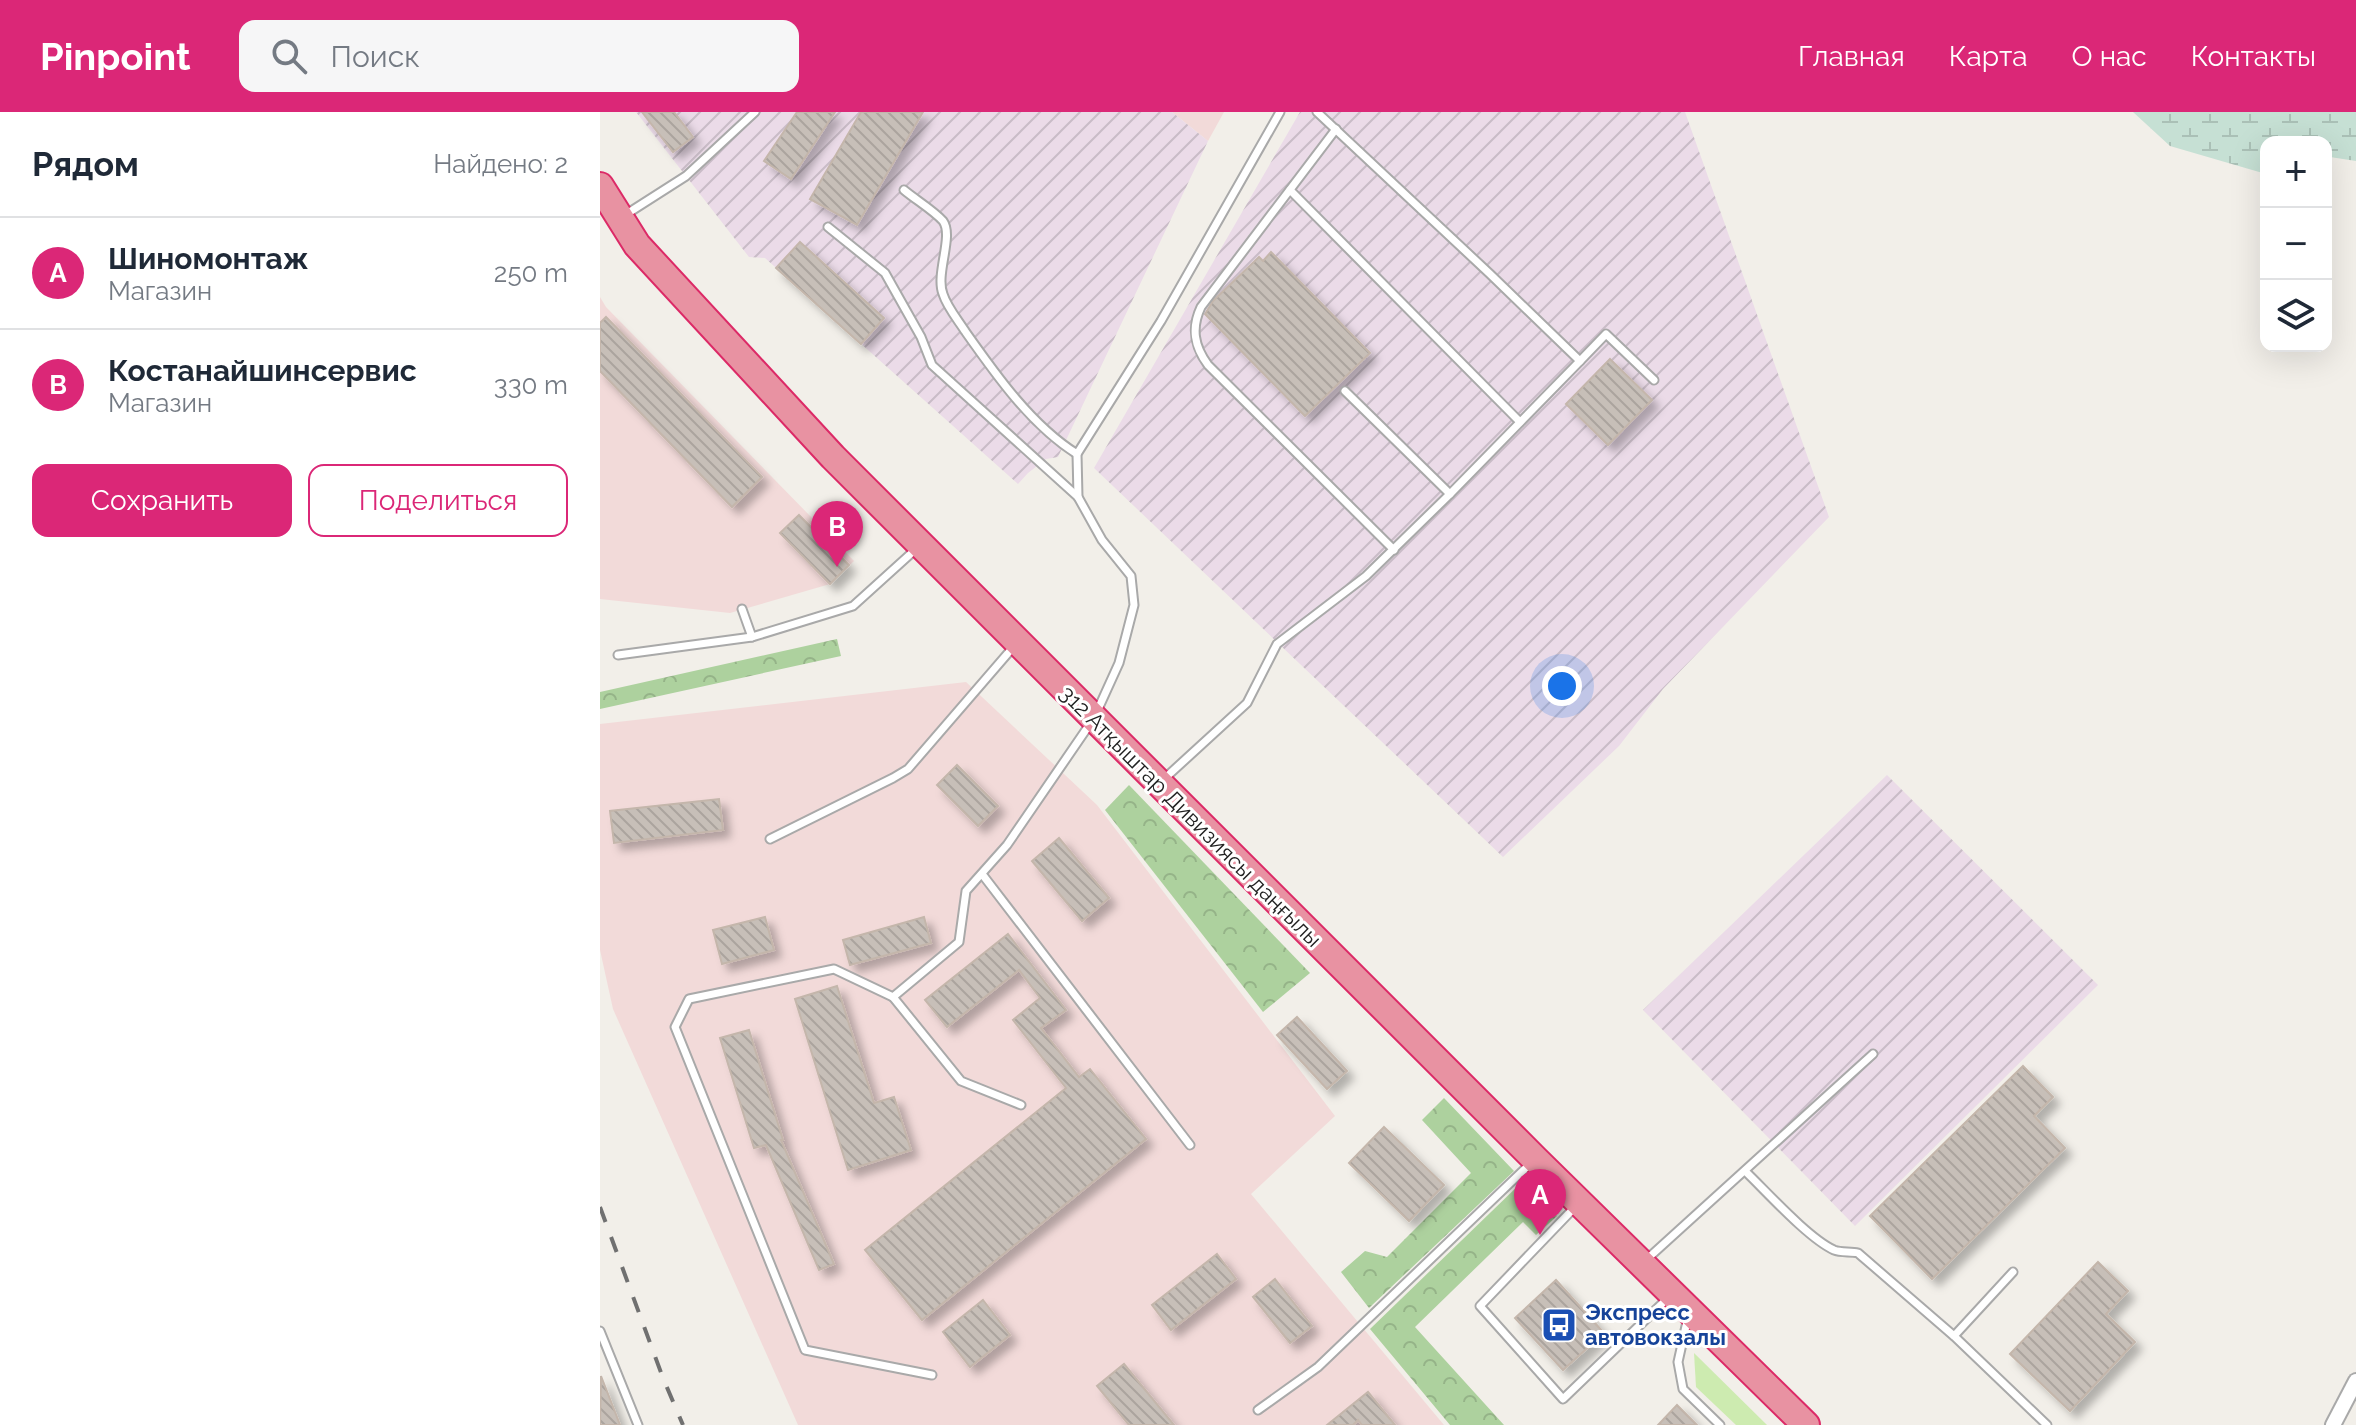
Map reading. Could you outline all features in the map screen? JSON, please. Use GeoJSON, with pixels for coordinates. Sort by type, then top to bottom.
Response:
{"type":"FeatureCollection","features":[{"type":"Feature","properties":{"kind":"highway","name":"312 Атқыштар Дивизиясы даңғылы"},"geometry":{"type":"LineString","coordinates":[[600,186],[637,245],[833,457],[1535,1159],[1806,1425]]}},
{"type":"Feature","properties":{"kind":"street"},"geometry":{"type":"LineString","coordinates":[[2333,1425],[2356,1381]]}},
{"type":"Feature","properties":{"kind":"lane"},"geometry":{"type":"LineString","coordinates":[[620,218],[686,176],[755,112]]}},
{"type":"Feature","properties":{"kind":"lane"},"geometry":{"type":"LineString","coordinates":[[1078,497],[1077,454],[1161,321],[1280,112]]}},
{"type":"Feature","properties":{"kind":"lane"},"geometry":{"type":"LineString","coordinates":[[1317,112],[1580,361]]}},
{"type":"Feature","properties":{"kind":"lane"},"geometry":{"type":"LineString","coordinates":[[1336,129],[1201,307],[1194,331],[1200,354],[1208,365],[1394,550]]}},
{"type":"Feature","properties":{"kind":"lane"},"geometry":{"type":"LineString","coordinates":[[904,190],[944,222],[946,235],[940,278],[942,293],[953,313],[1020,403],[1077,454]]}},
{"type":"Feature","properties":{"kind":"lane"},"geometry":{"type":"LineString","coordinates":[[1290,190],[1520,422]]}},
{"type":"Feature","properties":{"kind":"lane"},"geometry":{"type":"LineString","coordinates":[[828,227],[885,273],[921,337],[932,365],[1078,497],[1102,540],[1131,576],[1134,605],[1119,663],[1094,718],[1007,845],[966,891],[959,942],[893,997]]}},
{"type":"Feature","properties":{"kind":"lane"},"geometry":{"type":"LineString","coordinates":[[1159,783],[1247,703],[1277,644],[1366,576],[1394,550],[1606,334],[1654,380]]}},
{"type":"Feature","properties":{"kind":"lane"},"geometry":{"type":"LineString","coordinates":[[1345,391],[1450,494]]}},
{"type":"Feature","properties":{"kind":"lane"},"geometry":{"type":"LineString","coordinates":[[618,655],[752,637],[853,606],[920,545]]}},
{"type":"Feature","properties":{"kind":"lane"},"geometry":{"type":"LineString","coordinates":[[742,609],[752,637]]}},
{"type":"Feature","properties":{"kind":"lane"},"geometry":{"type":"LineString","coordinates":[[770,839],[908,769],[1017,643]]}},
{"type":"Feature","properties":{"kind":"lane"},"geometry":{"type":"LineString","coordinates":[[982,874],[1190,1145]]}},
{"type":"Feature","properties":{"kind":"lane"},"geometry":{"type":"LineString","coordinates":[[932,1375],[805,1350],[675,1027],[689,999],[834,969],[893,997],[961,1081],[1021,1105]]}},
{"type":"Feature","properties":{"kind":"lane"},"geometry":{"type":"LineString","coordinates":[[1641,1264],[1873,1054]]}},
{"type":"Feature","properties":{"kind":"lane"},"geometry":{"type":"LineString","coordinates":[[1258,1410],[1318,1367],[1535,1159]]}},
{"type":"Feature","properties":{"kind":"lane"},"geometry":{"type":"LineString","coordinates":[[1745,1171],[1812,1234],[1836,1251],[1858,1253],[1954,1336],[2047,1425]]}},
{"type":"Feature","properties":{"kind":"lane"},"geometry":{"type":"LineString","coordinates":[[1580,1203],[1480,1306],[1563,1399],[1680,1303]]}},
{"type":"Feature","properties":{"kind":"lane"},"geometry":{"type":"LineString","coordinates":[[1954,1336],[2013,1272]]}},
{"type":"Feature","properties":{"kind":"lane"},"geometry":{"type":"LineString","coordinates":[[1680,1303],[1678,1362],[1683,1389],[1720,1425]]}},
{"type":"Feature","properties":{"kind":"lane"},"geometry":{"type":"LineString","coordinates":[[600,1331],[638,1425]]}},
{"type":"Feature","properties":{"kind":"shaded area"},"geometry":{"type":"Polygon","coordinates":[[[636,112],[1172,112],[1208,141],[1058,457],[1046,459],[1018,484],[765,258],[749,257],[636,112]]]}},
{"type":"Feature","properties":{"kind":"shaded area"},"geometry":{"type":"Polygon","coordinates":[[[1172,112],[1224,112],[1208,141],[1172,112]]]}},
{"type":"Feature","properties":{"kind":"shaded area"},"geometry":{"type":"Polygon","coordinates":[[[1300,112],[1685,112],[1829,517],[1663,689],[1619,746],[1503,857],[1094,468],[1300,112]]]}},
{"type":"Feature","properties":{"kind":"shaded area"},"geometry":{"type":"Polygon","coordinates":[[[600,297],[606,307],[854,561],[830,584],[730,613],[600,599],[600,297]]]}},
{"type":"Feature","properties":{"kind":"shaded area"},"geometry":{"type":"Polygon","coordinates":[[[966,682],[1097,805],[1335,1116],[1251,1194],[1444,1425],[798,1425],[613,1009],[600,950],[600,724],[966,682]]]}},
{"type":"Feature","properties":{"kind":"shaded area"},"geometry":{"type":"Polygon","coordinates":[[[1887,775],[2098,985],[1855,1226],[1643,1010],[1887,775]]]}},
{"type":"Feature","properties":{"kind":"green space"},"geometry":{"type":"Polygon","coordinates":[[[2133,112],[2356,112],[2356,161],[2332,157],[2332,136],[2260,136],[2260,172],[2170,146],[2133,112]]]}},
{"type":"Feature","properties":{"kind":"green space"},"geometry":{"type":"Polygon","coordinates":[[[837,639],[841,656],[600,709],[600,692],[837,639]]]}},
{"type":"Feature","properties":{"kind":"green space"},"geometry":{"type":"Polygon","coordinates":[[[1129,785],[1310,973],[1263,1012],[1105,810],[1129,785]]]}},
{"type":"Feature","properties":{"kind":"green space"},"geometry":{"type":"Polygon","coordinates":[[[1444,1098],[1514,1171],[1369,1308],[1341,1272],[1365,1251],[1387,1257],[1471,1173],[1422,1120],[1444,1098]]]}},
{"type":"Feature","properties":{"kind":"green space"},"geometry":{"type":"Polygon","coordinates":[[[1522,1182],[1557,1216],[1536,1235],[1523,1222],[1415,1327],[1504,1425],[1450,1425],[1370,1329],[1522,1182]]]}},
{"type":"Feature","properties":{"kind":"green space"},"geometry":{"type":"Polygon","coordinates":[[[1694,1353],[1767,1425],[1736,1425],[1696,1387],[1694,1353]]]}},
{"type":"Feature","properties":{"kind":"building"},"geometry":{"type":"Polygon","coordinates":[[[642,112],[674,112],[693,137],[673,152],[642,112]]]}},
{"type":"Feature","properties":{"kind":"building"},"geometry":{"type":"Polygon","coordinates":[[[797,112],[835,112],[791,179],[764,161],[797,112]]]}},
{"type":"Feature","properties":{"kind":"building"},"geometry":{"type":"Polygon","coordinates":[[[861,112],[923,112],[857,225],[810,199],[861,112]]]}},
{"type":"Feature","properties":{"kind":"building"},"geometry":{"type":"Polygon","coordinates":[[[800,242],[884,318],[861,344],[776,268],[800,242]]]}},
{"type":"Feature","properties":{"kind":"building"},"geometry":{"type":"Polygon","coordinates":[[[1271,252],[1370,353],[1305,416],[1205,314],[1213,301],[1259,257],[1263,261],[1271,252]]]}},
{"type":"Feature","properties":{"kind":"building"},"geometry":{"type":"Polygon","coordinates":[[[606,317],[762,477],[732,507],[600,371],[600,323],[606,317]]]}},
{"type":"Feature","properties":{"kind":"building"},"geometry":{"type":"Polygon","coordinates":[[[1610,359],[1652,400],[1608,445],[1566,404],[1610,359]]]}},
{"type":"Feature","properties":{"kind":"building"},"geometry":{"type":"Polygon","coordinates":[[[799,515],[849,565],[830,584],[780,533],[799,515]]]}},
{"type":"Feature","properties":{"kind":"building"},"geometry":{"type":"Polygon","coordinates":[[[957,765],[998,806],[978,826],[937,785],[957,765]]]}},
{"type":"Feature","properties":{"kind":"building"},"geometry":{"type":"Polygon","coordinates":[[[719,799],[723,830],[614,843],[610,811],[719,799]]]}},
{"type":"Feature","properties":{"kind":"building"},"geometry":{"type":"Polygon","coordinates":[[[1059,838],[1109,898],[1082,921],[1032,861],[1059,838]]]}},
{"type":"Feature","properties":{"kind":"building"},"geometry":{"type":"Polygon","coordinates":[[[765,917],[774,950],[722,964],[713,930],[765,917]]]}},
{"type":"Feature","properties":{"kind":"building"},"geometry":{"type":"Polygon","coordinates":[[[924,917],[931,943],[850,965],[843,940],[924,917]]]}},
{"type":"Feature","properties":{"kind":"building"},"geometry":{"type":"Polygon","coordinates":[[[1008,934],[1066,1010],[1041,1028],[1079,1077],[1090,1069],[1146,1139],[922,1320],[865,1250],[1066,1088],[1013,1020],[1040,998],[1019,970],[947,1027],[925,1000],[1008,934]]]}},
{"type":"Feature","properties":{"kind":"building"},"geometry":{"type":"Polygon","coordinates":[[[837,986],[874,1103],[894,1097],[911,1150],[848,1170],[795,999],[837,986]]]}},
{"type":"Feature","properties":{"kind":"building"},"geometry":{"type":"Polygon","coordinates":[[[1297,1017],[1347,1071],[1327,1089],[1277,1035],[1297,1017]]]}},
{"type":"Feature","properties":{"kind":"building"},"geometry":{"type":"Polygon","coordinates":[[[749,1030],[781,1140],[834,1264],[819,1270],[766,1145],[754,1148],[720,1038],[749,1030]]]}},
{"type":"Feature","properties":{"kind":"building"},"geometry":{"type":"Polygon","coordinates":[[[2023,1066],[2053,1097],[2034,1116],[2065,1148],[1932,1279],[1870,1216],[2023,1066]]]}},
{"type":"Feature","properties":{"kind":"building"},"geometry":{"type":"Polygon","coordinates":[[[1384,1127],[1444,1185],[1409,1221],[1349,1163],[1384,1127]]]}},
{"type":"Feature","properties":{"kind":"building"},"geometry":{"type":"Polygon","coordinates":[[[1217,1254],[1236,1279],[1171,1330],[1152,1305],[1217,1254]]]}},
{"type":"Feature","properties":{"kind":"building"},"geometry":{"type":"Polygon","coordinates":[[[2098,1262],[2128,1291],[2106,1314],[2135,1342],[2070,1411],[2010,1354],[2098,1262]]]}},
{"type":"Feature","properties":{"kind":"building"},"geometry":{"type":"Polygon","coordinates":[[[1275,1279],[1312,1326],[1290,1343],[1253,1297],[1275,1279]]]}},
{"type":"Feature","properties":{"kind":"building","name":"Экспресс автовокзалы"},"geometry":{"type":"Polygon","coordinates":[[[1556,1280],[1604,1333],[1563,1370],[1515,1318],[1556,1280]]]}},
{"type":"Feature","properties":{"kind":"building"},"geometry":{"type":"Polygon","coordinates":[[[983,1300],[1010,1335],[970,1367],[943,1332],[983,1300]]]}},
{"type":"Feature","properties":{"kind":"building"},"geometry":{"type":"Polygon","coordinates":[[[1124,1364],[1174,1425],[1129,1425],[1097,1386],[1124,1364]]]}},
{"type":"Feature","properties":{"kind":"building"},"geometry":{"type":"Polygon","coordinates":[[[601,1376],[620,1425],[600,1425],[601,1376]]]}},
{"type":"Feature","properties":{"kind":"building"},"geometry":{"type":"Polygon","coordinates":[[[1368,1392],[1395,1425],[1362,1425],[1358,1420],[1353,1425],[1327,1425],[1368,1392]]]}},
{"type":"Feature","properties":{"kind":"building"},"geometry":{"type":"Polygon","coordinates":[[[1677,1405],[1697,1425],[1658,1425],[1677,1405]]]}},
{"type":"Feature","properties":{"kind":"railway"},"geometry":{"type":"LineString","coordinates":[[600,1207],[683,1425]]}},
{"type":"Feature","properties":{"kind":"place","name":"Костанайшинсервис"},"geometry":{"type":"Point","coordinates":[837,567]}},
{"type":"Feature","properties":{"kind":"place","name":"Шиномонтаж"},"geometry":{"type":"Point","coordinates":[1540,1235]}},
{"type":"Feature","properties":{"kind":"place","name":"Экспресс автовокзалы"},"geometry":{"type":"Point","coordinates":[1559,1325]}}]}
